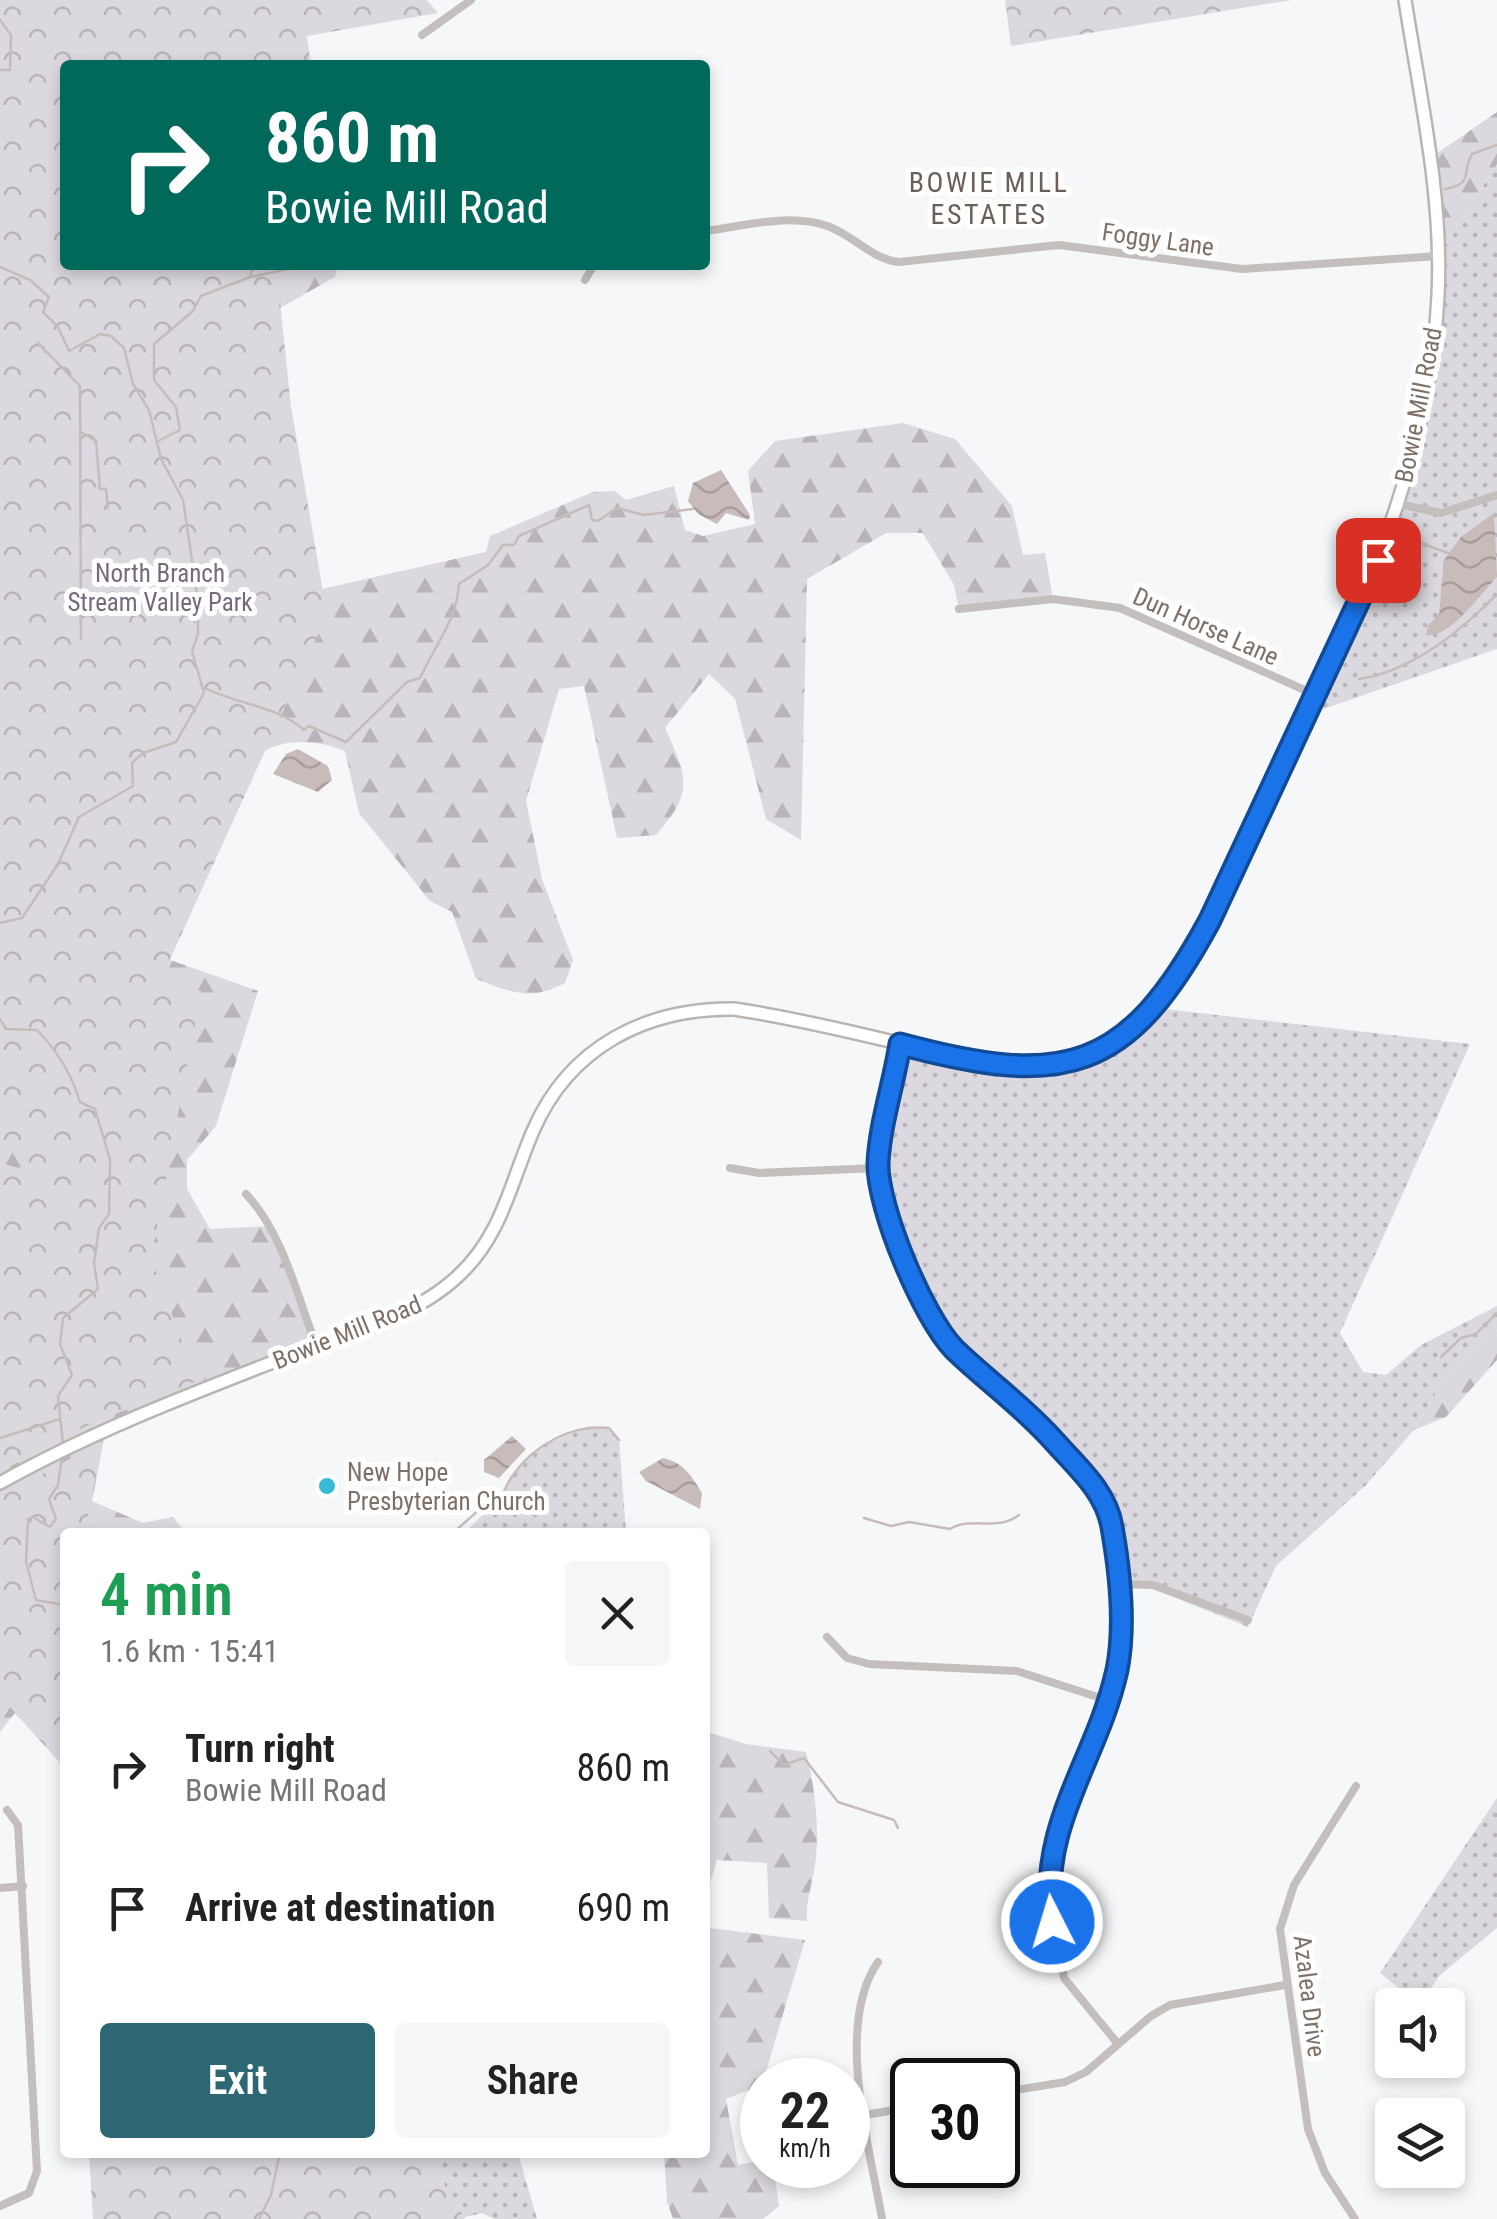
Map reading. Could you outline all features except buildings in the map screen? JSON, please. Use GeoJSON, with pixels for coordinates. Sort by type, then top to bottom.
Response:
{"type":"FeatureCollection","features":[{"type":"Feature","properties":{"kind":"street"},"geometry":{"type":"LineString","coordinates":[[422,35],[470,0]]}},
{"type":"Feature","properties":{"kind":"street","name":"Bowie Mill Road"},"geometry":{"type":"LineString","coordinates":[[0,1483],[68,1446],[392,1318],[438,1293],[458,1276],[496,1229],[546,1106],[578,1064],[619,1033],[662,1016],[698,1009],[734,1009],[966,1062],[1030,1068],[1077,1058],[1114,1042],[1143,1021],[1185,968],[1368,586],[1398,504],[1432,362],[1438,256],[1434,192],[1406,0]]}},
{"type":"Feature","properties":{"kind":"street","name":"Foggy Lane"},"geometry":{"type":"LineString","coordinates":[[710,230],[799,220],[826,226],[874,255],[899,262],[1014,246],[1058,246],[1242,269],[1438,256]]}},
{"type":"Feature","properties":{"kind":"street"},"geometry":{"type":"LineString","coordinates":[[584,280],[591,270]]}},
{"type":"Feature","properties":{"kind":"street"},"geometry":{"type":"LineString","coordinates":[[1398,504],[1441,513],[1497,495]]}},
{"type":"Feature","properties":{"kind":"street","name":"Dun Horse Lane"},"geometry":{"type":"LineString","coordinates":[[959,609],[1053,599],[1120,608],[1316,695]]}},
{"type":"Feature","properties":{"kind":"street"},"geometry":{"type":"LineString","coordinates":[[900,1044],[878,1168],[880,1187],[930,1318],[956,1350],[1027,1410],[1098,1489],[1112,1525],[1121,1642],[1106,1700],[1053,1846],[1047,1887],[1064,1978],[1118,2044]]}},
{"type":"Feature","properties":{"kind":"street"},"geometry":{"type":"LineString","coordinates":[[730,1168],[759,1173],[878,1168]]}},
{"type":"Feature","properties":{"kind":"street"},"geometry":{"type":"LineString","coordinates":[[246,1194],[261,1209],[316,1346]]}},
{"type":"Feature","properties":{"kind":"street"},"geometry":{"type":"LineString","coordinates":[[1119,1584],[1153,1585],[1248,1620]]}},
{"type":"Feature","properties":{"kind":"street"},"geometry":{"type":"LineString","coordinates":[[826,1636],[847,1658],[870,1664],[1018,1672],[1106,1700]]}},
{"type":"Feature","properties":{"kind":"street","name":"Azalea Drive"},"geometry":{"type":"LineString","coordinates":[[1356,1786],[1286,1902],[1280,1928],[1314,2148],[1356,2219]]}},
{"type":"Feature","properties":{"kind":"street"},"geometry":{"type":"LineString","coordinates":[[0,2206],[30,2192],[37,2171],[18,1825],[7,1810]]}},
{"type":"Feature","properties":{"kind":"street"},"geometry":{"type":"LineString","coordinates":[[0,1888],[23,1886]]}},
{"type":"Feature","properties":{"kind":"street"},"geometry":{"type":"LineString","coordinates":[[858,2058],[856,2041],[864,1990],[878,1962]]}},
{"type":"Feature","properties":{"kind":"street"},"geometry":{"type":"LineString","coordinates":[[1020,2089],[1065,2082],[1086,2072],[1170,2005],[1286,1984]]}},
{"type":"Feature","properties":{"kind":"street"},"geometry":{"type":"LineString","coordinates":[[870,2146],[882,2219]]}},
{"type":"Feature","properties":{"kind":"green space"},"geometry":{"type":"Polygon","coordinates":[[[0,0],[85,0],[67,60],[60,60],[60,270],[337,270],[335,277],[280,308],[237,608],[486,552],[490,536],[593,492],[615,491],[626,500],[674,486],[685,530],[703,536],[755,524],[748,471],[775,441],[903,423],[955,439],[1012,506],[1023,555],[1045,553],[1053,599],[959,609],[954,585],[923,533],[886,533],[807,579],[801,840],[766,819],[735,699],[709,674],[665,728],[682,772],[682,795],[677,807],[656,835],[617,838],[584,686],[559,689],[526,801],[542,879],[573,960],[565,983],[541,992],[510,991],[476,979],[452,912],[430,901],[359,813],[345,751],[318,743],[293,742],[268,749],[244,764],[214,823],[159,956],[258,991],[216,1126],[187,1160],[187,1189],[210,1229],[269,1226],[316,1345],[106,1429],[92,1501],[143,1523],[173,1517],[182,1528],[60,1528],[60,1762],[15,1713],[0,1732],[0,0]]]}},
{"type":"Feature","properties":{"kind":"green space","name":"North Branch Stream Valley Park"},"geometry":{"type":"Polygon","coordinates":[[[0,0],[427,0],[438,13],[307,36],[310,60],[60,60],[60,270],[248,270],[278,283],[291,406],[327,615],[161,979],[201,991],[151,1259],[197,1381],[88,1425],[0,1472],[0,1162],[25,1171],[30,1157],[0,1145],[0,0]]]}},
{"type":"Feature","properties":{"kind":"green space"},"geometry":{"type":"Polygon","coordinates":[[[1005,0],[1291,0],[1011,46],[1005,0]]]}},
{"type":"Feature","properties":{"kind":"green space"},"geometry":{"type":"Polygon","coordinates":[[[1497,112],[1497,164],[1445,245],[1436,154],[1497,112]]]}},
{"type":"Feature","properties":{"kind":"green space"},"geometry":{"type":"Polygon","coordinates":[[[1497,164],[1497,649],[1306,715],[1389,535],[1432,361],[1438,256],[1497,164]]]}},
{"type":"Feature","properties":{"kind":"green space"},"geometry":{"type":"Polygon","coordinates":[[[1156,1008],[1470,1044],[1340,1333],[1363,1372],[1386,1375],[1421,1345],[1497,1306],[1497,1330],[1445,1377],[1414,1430],[1365,1486],[1276,1566],[1248,1627],[1153,1589],[1119,1584],[1112,1525],[1097,1489],[956,1350],[922,1304],[879,1187],[878,1168],[900,1044],[1030,1068],[1114,1042],[1156,1008]]]}},
{"type":"Feature","properties":{"kind":"green space"},"geometry":{"type":"Polygon","coordinates":[[[1497,1330],[1497,1360],[1446,1417],[1414,1430],[1445,1377],[1497,1330]]]}},
{"type":"Feature","properties":{"kind":"green space"},"geometry":{"type":"Polygon","coordinates":[[[589,1426],[609,1428],[619,1440],[626,1528],[469,1528],[505,1493],[510,1478],[541,1446],[589,1426]]]}},
{"type":"Feature","properties":{"kind":"green space"},"geometry":{"type":"Polygon","coordinates":[[[103,1441],[86,1528],[60,1528],[60,1762],[0,1696],[0,1497],[103,1441]]]}},
{"type":"Feature","properties":{"kind":"green space"},"geometry":{"type":"Polygon","coordinates":[[[710,1733],[746,1744],[806,1752],[817,1837],[807,1921],[769,1918],[767,1863],[717,1860],[710,1883],[710,1733]]]}},
{"type":"Feature","properties":{"kind":"green space"},"geometry":{"type":"Polygon","coordinates":[[[1497,1798],[1497,1928],[1440,1975],[1431,1988],[1399,1988],[1380,1973],[1497,1798]]]}},
{"type":"Feature","properties":{"kind":"green space"},"geometry":{"type":"Polygon","coordinates":[[[710,1928],[805,1940],[770,2058],[740,2058],[740,2094],[726,2099],[740,2165],[740,2188],[776,2188],[779,2206],[763,2219],[673,2219],[667,2201],[664,2158],[710,2158],[710,1928]]]}},
{"type":"Feature","properties":{"kind":"green space"},"geometry":{"type":"Polygon","coordinates":[[[89,2158],[429,2158],[465,2219],[93,2219],[89,2158]]]}},
{"type":"Feature","properties":{"kind":"green space"},"geometry":{"type":"Polygon","coordinates":[[[362,2158],[519,2158],[537,2219],[494,2219],[482,2213],[457,2219],[362,2158]]]}},
{"type":"Feature","properties":{"kind":"water"},"geometry":{"type":"Polygon","coordinates":[[[721,470],[750,515],[749,520],[726,513],[717,524],[698,514],[688,501],[693,483],[721,470]]]}},
{"type":"Feature","properties":{"kind":"water"},"geometry":{"type":"Polygon","coordinates":[[[1494,513],[1497,577],[1455,622],[1445,630],[1426,635],[1428,626],[1439,614],[1444,560],[1461,537],[1494,513]]]}},
{"type":"Feature","properties":{"kind":"water"},"geometry":{"type":"Polygon","coordinates":[[[298,749],[328,766],[332,780],[318,792],[273,774],[286,754],[298,749]]]}},
{"type":"Feature","properties":{"kind":"water"},"geometry":{"type":"Polygon","coordinates":[[[512,1436],[526,1449],[499,1478],[484,1472],[484,1460],[512,1436]]]}},
{"type":"Feature","properties":{"kind":"water"},"geometry":{"type":"Polygon","coordinates":[[[663,1458],[682,1467],[694,1481],[702,1493],[700,1509],[646,1481],[639,1472],[663,1458]]]}},
{"type":"Feature","properties":{"kind":"waterway"},"geometry":{"type":"LineString","coordinates":[[0,20],[11,35],[10,70],[0,70]]}},
{"type":"Feature","properties":{"kind":"waterway"},"geometry":{"type":"LineString","coordinates":[[1445,189],[1464,180],[1472,154],[1497,145]]}},
{"type":"Feature","properties":{"kind":"waterway"},"geometry":{"type":"LineString","coordinates":[[0,267],[30,280],[49,297],[43,312],[58,327],[69,351],[100,334],[111,336],[124,348],[133,384],[149,410],[161,459],[183,500],[198,601],[198,634],[192,651],[204,693],[176,742],[143,753],[132,763],[133,786],[79,817],[58,864],[22,918],[0,923]]}},
{"type":"Feature","properties":{"kind":"waterway"},"geometry":{"type":"LineString","coordinates":[[250,277],[252,270]]}},
{"type":"Feature","properties":{"kind":"waterway"},"geometry":{"type":"LineString","coordinates":[[158,441],[180,430],[176,407],[154,380],[154,344],[193,311],[201,296],[250,277],[283,270]]}},
{"type":"Feature","properties":{"kind":"waterway"},"geometry":{"type":"LineString","coordinates":[[38,343],[80,386],[81,639]]}},
{"type":"Feature","properties":{"kind":"waterway"},"geometry":{"type":"LineString","coordinates":[[81,432],[96,441],[100,489],[106,489],[108,508]]}},
{"type":"Feature","properties":{"kind":"waterway"},"geometry":{"type":"LineString","coordinates":[[205,688],[282,716],[304,730],[309,726],[346,742],[407,682],[420,678],[450,621],[459,584],[488,565],[503,545],[514,545],[519,536],[589,505],[592,520],[598,521],[617,508],[644,515],[693,509]]}},
{"type":"Feature","properties":{"kind":"waterway"},"geometry":{"type":"LineString","coordinates":[[1407,531],[1423,544],[1448,553]]}},
{"type":"Feature","properties":{"kind":"waterway"},"geometry":{"type":"LineString","coordinates":[[1359,679],[1397,668],[1434,647],[1497,594]]}},
{"type":"Feature","properties":{"kind":"waterway"},"geometry":{"type":"LineString","coordinates":[[0,1019],[6,1029],[37,1030],[51,1046],[68,1072],[80,1102],[95,1109],[110,1160],[109,1214],[99,1228],[94,1263],[98,1289],[63,1318],[60,1344],[72,1375],[58,1396],[63,1444]]}},
{"type":"Feature","properties":{"kind":"waterway"},"geometry":{"type":"LineString","coordinates":[[1441,1357],[1461,1338],[1476,1334],[1497,1313]]}},
{"type":"Feature","properties":{"kind":"waterway"},"geometry":{"type":"LineString","coordinates":[[0,1438],[60,1419]]}},
{"type":"Feature","properties":{"kind":"waterway"},"geometry":{"type":"LineString","coordinates":[[459,1528],[488,1502],[497,1502],[522,1464],[555,1439],[581,1429],[609,1428],[619,1440]]}},
{"type":"Feature","properties":{"kind":"waterway"},"geometry":{"type":"LineString","coordinates":[[60,1604],[36,1600],[26,1562],[28,1519],[33,1517],[50,1527],[56,1519],[49,1499],[58,1485],[62,1457]]}},
{"type":"Feature","properties":{"kind":"waterway"},"geometry":{"type":"LineString","coordinates":[[864,1518],[891,1526],[909,1522],[950,1529],[958,1525],[1002,1523],[1019,1515]]}},
{"type":"Feature","properties":{"kind":"waterway"},"geometry":{"type":"LineString","coordinates":[[770,1751],[784,1765],[804,1758],[838,1802],[894,1820],[898,1828]]}},
{"type":"Feature","properties":{"kind":"waterway"},"geometry":{"type":"LineString","coordinates":[[259,2219],[271,2195],[279,2158]]}},
{"type":"Feature","properties":{"kind":"place","name":"New Hope Presbyterian Church"},"geometry":{"type":"Point","coordinates":[327,1486]}},
{"type":"Feature","properties":{"kind":"district","name":"BOWIE MILL ESTATES"},"geometry":{"type":"Point","coordinates":[989,198]}},
{"type":"Feature","properties":{"kind":"route"},"geometry":{"type":"LineString","coordinates":[[1052,1922],[1048,1866],[1116,1673],[1121,1642],[1112,1525],[1098,1489],[1027,1410],[956,1350],[922,1304],[880,1187],[878,1168],[879,1143],[900,1044],[966,1062],[1030,1068],[1077,1058],[1114,1042],[1156,1008],[1185,968],[1210,920],[1378,560]]}}]}
